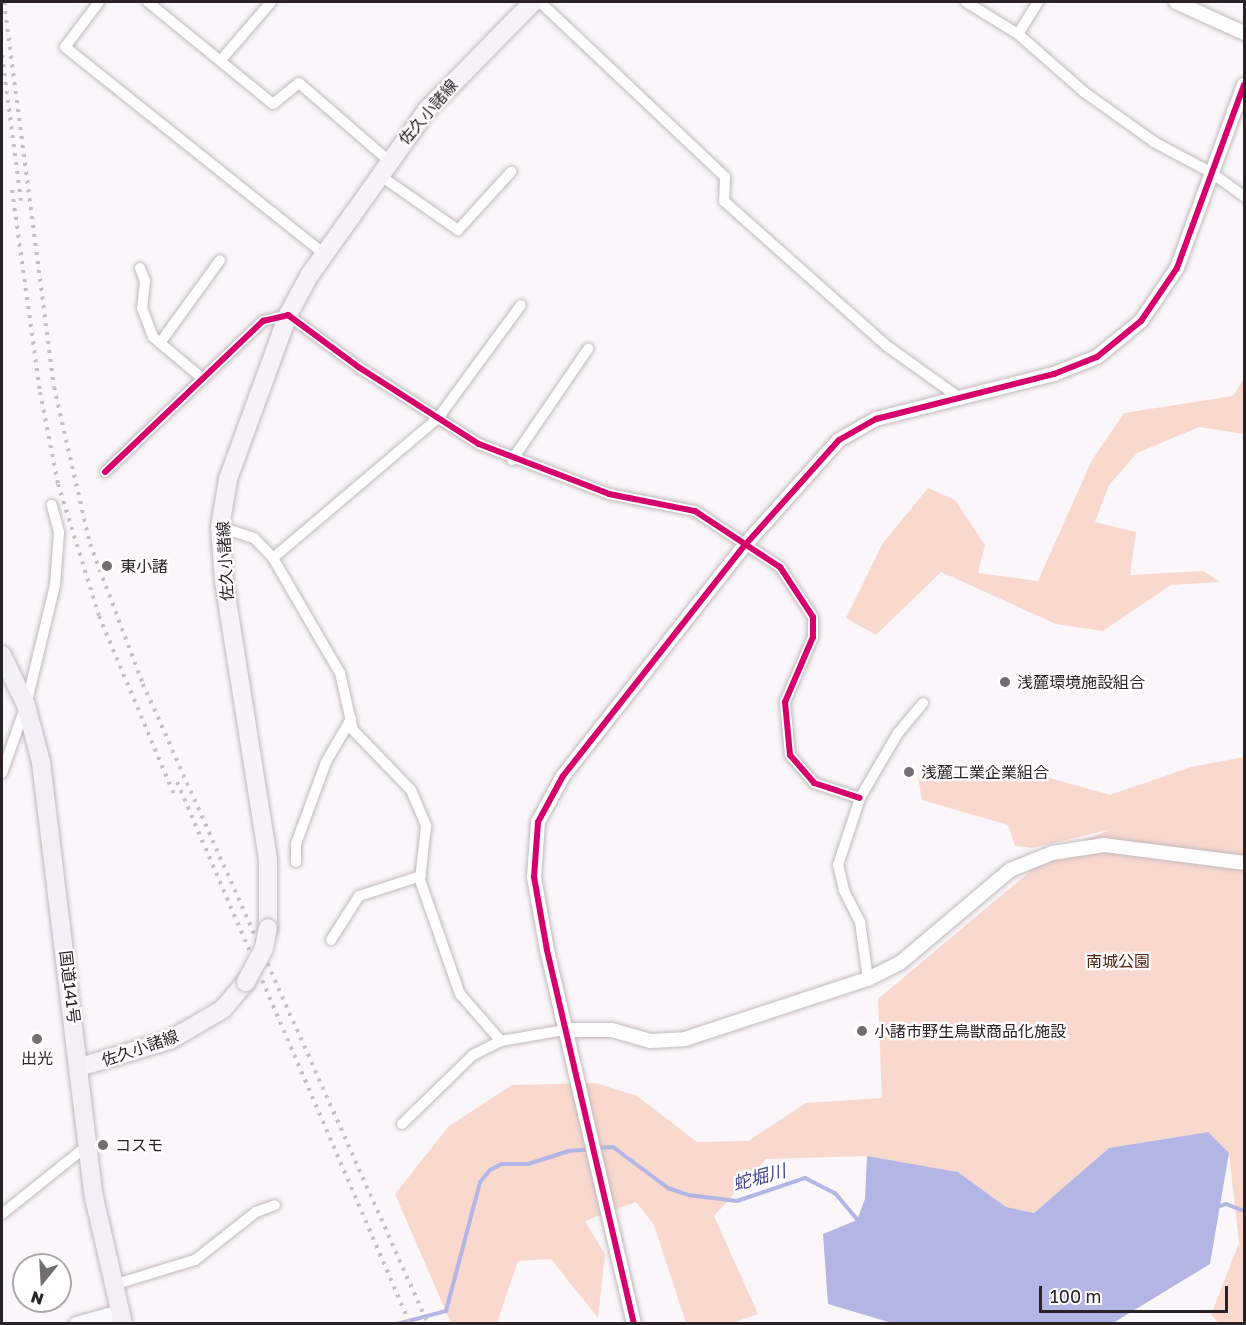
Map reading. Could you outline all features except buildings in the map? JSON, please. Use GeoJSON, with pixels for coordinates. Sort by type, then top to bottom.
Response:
{"type":"FeatureCollection","features":[{"type":"Feature","properties":{"kind":"highway","name":"国道141号"},"geometry":{"type":"LineString","coordinates":[[2,655],[26,705],[41,762],[80,1067],[87,1146],[121,1318]]}},
{"type":"Feature","properties":{"kind":"main road","name":"佐久小諸線"},"geometry":{"type":"LineString","coordinates":[[80,1067],[170,1040],[223,1009],[246,982],[264,948],[268,928],[268,859],[224,582],[220,527],[228,479],[288,315],[324,254],[383,167],[427,110],[533,2]]}},
{"type":"Feature","properties":{"kind":"main road"},"geometry":{"type":"LineString","coordinates":[[76,1323],[121,1318]]}},
{"type":"Feature","properties":{"kind":"street"},"geometry":{"type":"LineString","coordinates":[[99,2],[65,47],[324,254]]}},
{"type":"Feature","properties":{"kind":"street"},"geometry":{"type":"LineString","coordinates":[[221,60],[271,2]]}},
{"type":"Feature","properties":{"kind":"street"},"geometry":{"type":"LineString","coordinates":[[540,2],[725,177],[724,201],[887,346],[961,399]]}},
{"type":"Feature","properties":{"kind":"street"},"geometry":{"type":"LineString","coordinates":[[966,2],[1018,34],[1084,93],[1154,142],[1212,173],[1245,196]]}},
{"type":"Feature","properties":{"kind":"street"},"geometry":{"type":"LineString","coordinates":[[1018,34],[1038,2]]}},
{"type":"Feature","properties":{"kind":"street"},"geometry":{"type":"LineString","coordinates":[[1176,2],[1245,33]]}},
{"type":"Feature","properties":{"kind":"street"},"geometry":{"type":"LineString","coordinates":[[153,3],[273,104],[299,83],[383,167],[458,230],[511,172]]}},
{"type":"Feature","properties":{"kind":"street"},"geometry":{"type":"LineString","coordinates":[[634,1323],[565,1030],[534,877],[538,822],[563,776],[745,545],[839,440],[876,419],[1054,374],[1097,357],[1123,338],[1160,298],[1177,268],[1245,85]]}},
{"type":"Feature","properties":{"kind":"street"},"geometry":{"type":"LineString","coordinates":[[160,343],[220,260]]}},
{"type":"Feature","properties":{"kind":"street"},"geometry":{"type":"LineString","coordinates":[[140,268],[145,281],[142,308],[153,337],[203,379]]}},
{"type":"Feature","properties":{"kind":"street"},"geometry":{"type":"LineString","coordinates":[[273,558],[438,418],[521,305]]}},
{"type":"Feature","properties":{"kind":"street"},"geometry":{"type":"LineString","coordinates":[[105,472],[263,321],[288,315],[438,418],[512,460],[609,494],[695,511],[780,567],[813,617],[813,638],[785,702],[790,755],[814,783],[860,798]]}},
{"type":"Feature","properties":{"kind":"street"},"geometry":{"type":"LineString","coordinates":[[512,460],[588,349]]}},
{"type":"Feature","properties":{"kind":"street"},"geometry":{"type":"LineString","coordinates":[[2,773],[26,705],[55,585],[59,532],[52,505]]}},
{"type":"Feature","properties":{"kind":"street"},"geometry":{"type":"LineString","coordinates":[[220,527],[255,538],[273,558],[339,673],[354,730],[411,789],[426,826],[421,876],[460,994],[501,1041]]}},
{"type":"Feature","properties":{"kind":"street"},"geometry":{"type":"LineString","coordinates":[[868,979],[860,922],[844,890],[838,865],[860,798],[898,733],[923,703]]}},
{"type":"Feature","properties":{"kind":"street"},"geometry":{"type":"LineString","coordinates":[[296,861],[296,844],[326,762],[351,719]]}},
{"type":"Feature","properties":{"kind":"street"},"geometry":{"type":"LineString","coordinates":[[402,1124],[473,1055],[501,1041],[565,1030],[612,1030],[650,1041],[685,1039],[868,979],[900,963],[1010,870],[1052,853],[1104,845],[1245,863]]}},
{"type":"Feature","properties":{"kind":"street"},"geometry":{"type":"LineString","coordinates":[[331,940],[359,896],[421,876]]}},
{"type":"Feature","properties":{"kind":"street"},"geometry":{"type":"LineString","coordinates":[[2,1214],[87,1146]]}},
{"type":"Feature","properties":{"kind":"street"},"geometry":{"type":"LineString","coordinates":[[113,1285],[195,1260],[256,1212],[275,1205]]}},
{"type":"Feature","properties":{"kind":"green space"},"geometry":{"type":"Polygon","coordinates":[[[1244,378],[1244,434],[1199,427],[1137,453],[1109,485],[1095,522],[1136,532],[1130,575],[1203,571],[1220,582],[1171,585],[1103,631],[1056,624],[941,572],[876,635],[846,618],[883,543],[928,488],[955,500],[985,545],[978,573],[1038,581],[1092,460],[1124,413],[1233,396],[1244,378]]]}},
{"type":"Feature","properties":{"kind":"green space","name":"南城公園"},"geometry":{"type":"Polygon","coordinates":[[[1244,757],[1244,1323],[1219,1323],[1211,1315],[1239,1243],[1229,1153],[1207,1132],[1109,1148],[1034,1213],[1006,1207],[958,1172],[867,1156],[766,1159],[714,1216],[758,1314],[732,1323],[686,1323],[654,1225],[636,1202],[585,1221],[605,1254],[598,1318],[551,1259],[518,1261],[497,1323],[451,1323],[395,1194],[449,1126],[512,1085],[596,1083],[637,1096],[697,1142],[748,1141],[806,1103],[882,1098],[878,999],[1052,853],[1112,829],[1033,848],[1015,846],[1008,825],[922,800],[918,777],[1018,769],[1110,795],[1191,767],[1244,757]]]}},
{"type":"Feature","properties":{"kind":"water"},"geometry":{"type":"Polygon","coordinates":[[[1208,1132],[1229,1153],[1210,1264],[1113,1323],[892,1323],[828,1304],[823,1234],[857,1220],[865,1199],[867,1156],[958,1172],[1006,1207],[1034,1213],[1109,1148],[1208,1132]]]}},
{"type":"Feature","properties":{"kind":"waterway","name":"蛇堀川"},"geometry":{"type":"LineString","coordinates":[[597,1148],[613,1147],[668,1188],[688,1195],[737,1201],[805,1178],[835,1193],[859,1222]]}},
{"type":"Feature","properties":{"kind":"waterway","name":"蛇堀川"},"geometry":{"type":"LineString","coordinates":[[397,1324],[446,1311],[480,1182],[490,1170],[502,1164],[528,1164],[569,1151],[590,1149]]}},
{"type":"Feature","properties":{"kind":"waterway","name":"蛇堀川"},"geometry":{"type":"LineString","coordinates":[[1217,1207],[1226,1204],[1244,1211]]}},
{"type":"Feature","properties":{"kind":"railway"},"geometry":{"type":"LineString","coordinates":[[4,2],[54,387],[90,544],[143,684],[428,1324]]}},
{"type":"Feature","properties":{"kind":"railway"},"geometry":{"type":"LineString","coordinates":[[2,55],[21,201]]}},
{"type":"Feature","properties":{"kind":"railway"},"geometry":{"type":"LineString","coordinates":[[12,190],[40,392],[58,484],[99,616],[175,797]]}},
{"type":"Feature","properties":{"kind":"railway"},"geometry":{"type":"LineString","coordinates":[[177,782],[410,1324]]}},
{"type":"Feature","properties":{"kind":"cycle path"},"geometry":{"type":"LineString","coordinates":[[634,1324],[547,950],[534,877],[538,822],[563,776],[745,545],[839,440],[876,419],[1054,374],[1097,357],[1141,321],[1177,268],[1244,85]]}},
{"type":"Feature","properties":{"kind":"cycle path"},"geometry":{"type":"LineString","coordinates":[[105,472],[263,321],[288,315],[360,368],[479,444],[609,494],[695,511],[780,567],[813,617],[813,637],[785,702],[790,755],[814,783],[860,798]]}},
{"type":"Feature","properties":{"kind":"place","name":"東小諸"},"geometry":{"type":"Point","coordinates":[107,566]}},
{"type":"Feature","properties":{"kind":"place","name":"浅麓環境施設組合"},"geometry":{"type":"Point","coordinates":[1005,682]}},
{"type":"Feature","properties":{"kind":"place","name":"浅麓工業企業組合"},"geometry":{"type":"Point","coordinates":[909,772]}},
{"type":"Feature","properties":{"kind":"place","name":"小諸市野生鳥獣商品化施設"},"geometry":{"type":"Point","coordinates":[862,1031]}},
{"type":"Feature","properties":{"kind":"place","name":"出光"},"geometry":{"type":"Point","coordinates":[37,1039]}},
{"type":"Feature","properties":{"kind":"place","name":"コスモ"},"geometry":{"type":"Point","coordinates":[103,1145]}}]}
